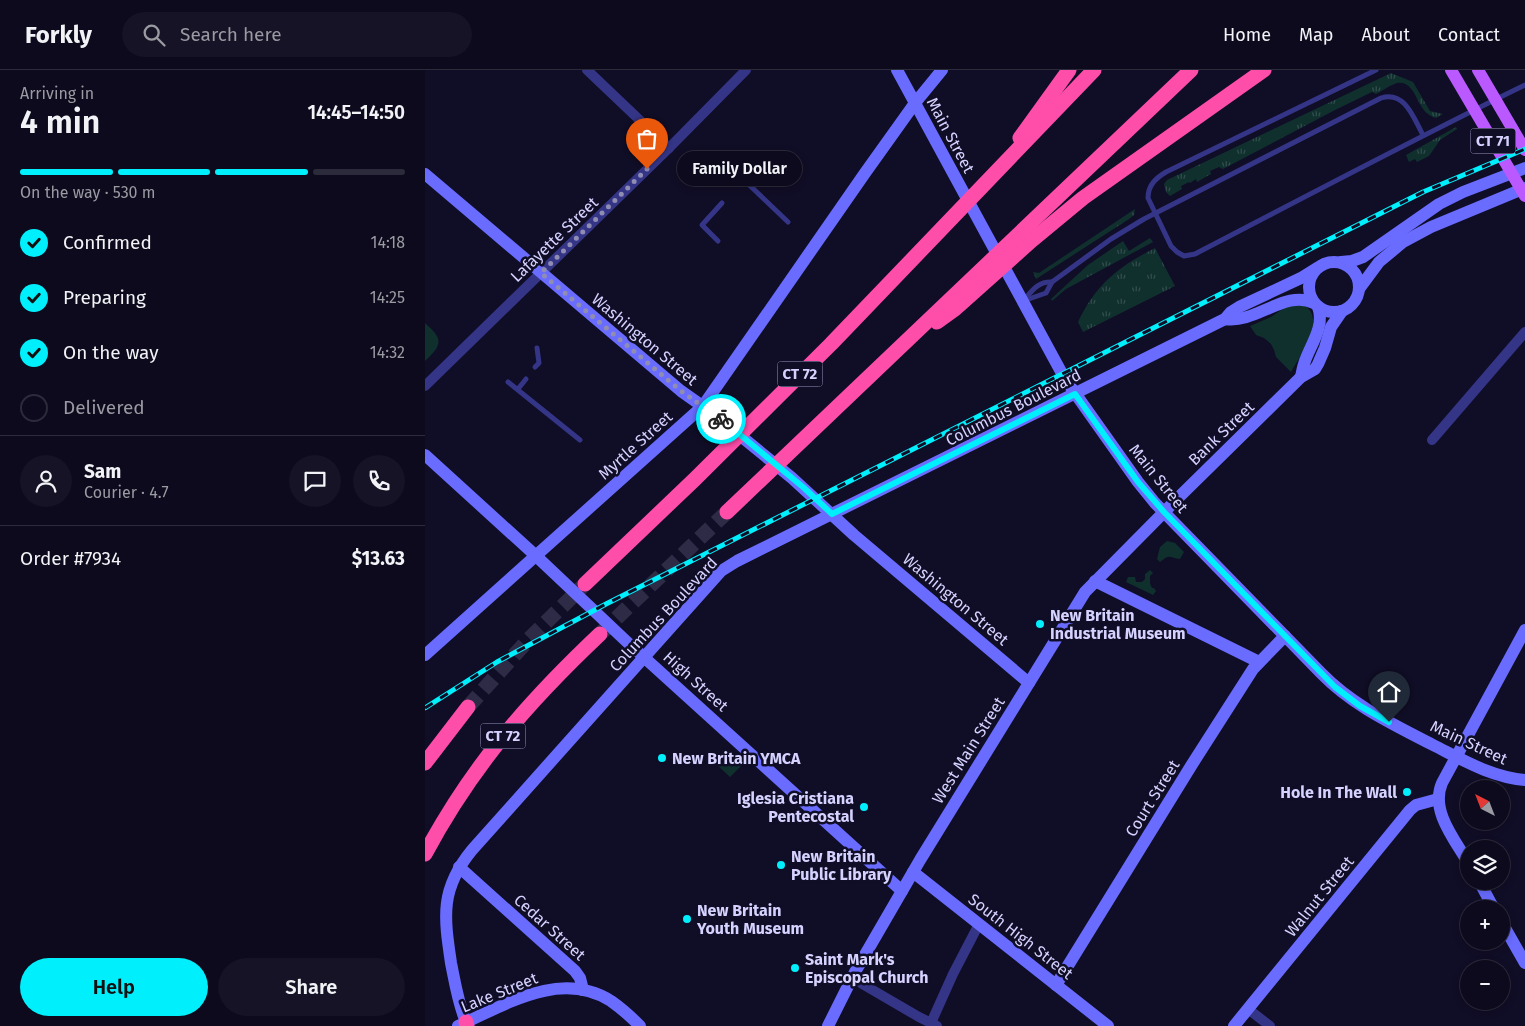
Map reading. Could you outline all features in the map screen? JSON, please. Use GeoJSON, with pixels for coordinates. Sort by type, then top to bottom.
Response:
{"type":"FeatureCollection","features":[{"type":"Feature","properties":{"kind":"highway"},"geometry":{"type":"LineString","coordinates":[[1009,159],[1028,124],[1069,70]]}},
{"type":"Feature","properties":{"kind":"highway","name":"CT 72"},"geometry":{"type":"LineString","coordinates":[[585,584],[818,357],[1094,70]]}},
{"type":"Feature","properties":{"kind":"highway"},"geometry":{"type":"LineString","coordinates":[[727,512],[1191,70]]}},
{"type":"Feature","properties":{"kind":"highway"},"geometry":{"type":"LineString","coordinates":[[913,334],[951,313],[1070,208],[1217,103],[1265,72]]}},
{"type":"Feature","properties":{"kind":"highway","name":"CT 72"},"geometry":{"type":"LineString","coordinates":[[425,854],[453,804],[496,744],[540,692],[600,634]]}},
{"type":"Feature","properties":{"kind":"highway","name":"CT 72"},"geometry":{"type":"LineString","coordinates":[[425,763],[468,707]]}},
{"type":"Feature","properties":{"kind":"main road","name":"CT 71"},"geometry":{"type":"LineString","coordinates":[[1451,70],[1525,196]]}},
{"type":"Feature","properties":{"kind":"main road","name":"CT 71"},"geometry":{"type":"LineString","coordinates":[[1477,70],[1525,150]]}},
{"type":"Feature","properties":{"kind":"street"},"geometry":{"type":"LineString","coordinates":[[587,70],[669,148]]}},
{"type":"Feature","properties":{"kind":"street","name":"Lafayette Street"},"geometry":{"type":"LineString","coordinates":[[425,386],[669,148],[746,70]]}},
{"type":"Feature","properties":{"kind":"street","name":"Main Street"},"geometry":{"type":"LineString","coordinates":[[897,70],[1062,374],[1138,482],[1164,512],[1331,683],[1349,699],[1381,718],[1492,774],[1525,780]]}},
{"type":"Feature","properties":{"kind":"street","name":"Myrtle Street"},"geometry":{"type":"LineString","coordinates":[[425,655],[703,406],[830,222],[915,103],[942,70]]}},
{"type":"Feature","properties":{"kind":"street"},"geometry":{"type":"LineString","coordinates":[[1301,378],[1304,362],[1318,329],[1320,318],[1316,305],[1310,296],[1309,287],[1310,278],[1317,268],[1327,262],[1353,261],[1363,257],[1429,209],[1451,197],[1525,168]]}},
{"type":"Feature","properties":{"kind":"street","name":"Washington Street"},"geometry":{"type":"LineString","coordinates":[[425,174],[681,391],[724,421],[792,478],[1029,684]]}},
{"type":"Feature","properties":{"kind":"street"},"geometry":{"type":"LineString","coordinates":[[1477,186],[1486,192],[1492,202]]}},
{"type":"Feature","properties":{"kind":"street"},"geometry":{"type":"LineString","coordinates":[[1316,305],[1330,312],[1342,311],[1354,303],[1359,289],[1379,262],[1403,242],[1431,227],[1525,188]]}},
{"type":"Feature","properties":{"kind":"street"},"geometry":{"type":"LineString","coordinates":[[1341,262],[1355,272],[1359,280],[1359,289]]}},
{"type":"Feature","properties":{"kind":"street","name":"Columbus Boulevard"},"geometry":{"type":"LineString","coordinates":[[464,1025],[457,996],[445,921],[449,891],[459,867],[644,656],[724,570],[737,561],[1225,319],[1239,307],[1301,278],[1317,268]]}},
{"type":"Feature","properties":{"kind":"street","name":"Columbus Boulevard"},"geometry":{"type":"LineString","coordinates":[[1225,319],[1242,319],[1293,300],[1307,300],[1316,305]]}},
{"type":"Feature","properties":{"kind":"street","name":"Bank Street"},"geometry":{"type":"LineString","coordinates":[[1164,512],[1301,378],[1315,369],[1325,348],[1331,327],[1342,311]]}},
{"type":"Feature","properties":{"kind":"street"},"geometry":{"type":"LineString","coordinates":[[1432,440],[1525,332]]}},
{"type":"Feature","properties":{"kind":"street","name":"High Street"},"geometry":{"type":"LineString","coordinates":[[425,455],[624,639],[902,891]]}},
{"type":"Feature","properties":{"kind":"street","name":"West Main Street"},"geometry":{"type":"LineString","coordinates":[[828,1026],[852,978],[913,872],[1083,596],[1095,581],[1164,512]]}},
{"type":"Feature","properties":{"kind":"street"},"geometry":{"type":"LineString","coordinates":[[1095,581],[1259,662]]}},
{"type":"Feature","properties":{"kind":"street"},"geometry":{"type":"LineString","coordinates":[[1460,848],[1441,814],[1438,799],[1441,785],[1525,630]]}},
{"type":"Feature","properties":{"kind":"street","name":"Court Street"},"geometry":{"type":"LineString","coordinates":[[1056,985],[1191,766],[1259,662],[1285,636]]}},
{"type":"Feature","properties":{"kind":"street","name":"Walnut Street"},"geometry":{"type":"LineString","coordinates":[[1234,1026],[1410,810],[1416,805],[1438,799]]}},
{"type":"Feature","properties":{"kind":"street","name":"Cedar Street"},"geometry":{"type":"LineString","coordinates":[[459,867],[575,971],[580,978],[583,990]]}},
{"type":"Feature","properties":{"kind":"street","name":"South High Street"},"geometry":{"type":"LineString","coordinates":[[913,872],[1108,1026]]}},
{"type":"Feature","properties":{"kind":"street"},"geometry":{"type":"LineString","coordinates":[[852,978],[934,1024],[953,974],[979,924]]}},
{"type":"Feature","properties":{"kind":"street"},"geometry":{"type":"LineString","coordinates":[[1510,937],[1525,963]]}},
{"type":"Feature","properties":{"kind":"street","name":"Lake Street"},"geometry":{"type":"LineString","coordinates":[[464,1025],[523,996],[540,991],[561,988],[583,990]]}},
{"type":"Feature","properties":{"kind":"street"},"geometry":{"type":"LineString","coordinates":[[583,990],[611,1001],[640,1026]]}},
{"type":"Feature","properties":{"kind":"street"},"geometry":{"type":"LineString","coordinates":[[1248,1009],[1270,1026]]}},
{"type":"Feature","properties":{"kind":"lane"},"geometry":{"type":"LineString","coordinates":[[1376,70],[1160,176],[1151,185],[1147,193],[1149,203],[1173,249],[1184,256],[1192,255],[1423,135],[1525,85]]}},
{"type":"Feature","properties":{"kind":"lane"},"geometry":{"type":"LineString","coordinates":[[1022,302],[1047,293],[1052,282],[1111,239],[1155,214],[1385,96],[1398,98],[1404,103],[1423,135]]}},
{"type":"Feature","properties":{"kind":"lane"},"geometry":{"type":"LineString","coordinates":[[743,179],[788,222]]}},
{"type":"Feature","properties":{"kind":"lane"},"geometry":{"type":"LineString","coordinates":[[718,241],[702,225],[723,203]]}},
{"type":"Feature","properties":{"kind":"lane"},"geometry":{"type":"LineString","coordinates":[[1022,302],[1035,287],[1045,282],[1052,282]]}},
{"type":"Feature","properties":{"kind":"lane"},"geometry":{"type":"LineString","coordinates":[[535,368],[539,363],[537,348]]}},
{"type":"Feature","properties":{"kind":"lane"},"geometry":{"type":"LineString","coordinates":[[518,389],[526,379]]}},
{"type":"Feature","properties":{"kind":"lane"},"geometry":{"type":"LineString","coordinates":[[508,382],[580,440]]}},
{"type":"Feature","properties":{"kind":"green space"},"geometry":{"type":"Polygon","coordinates":[[[1391,73],[1413,82],[1430,111],[1443,114],[1436,118],[1429,115],[1409,86],[1404,83],[1397,83],[1376,94],[1372,92],[1335,110],[1223,169],[1219,167],[1210,171],[1211,174],[1197,182],[1196,179],[1181,186],[1182,189],[1170,196],[1166,192],[1164,184],[1167,180],[1391,73]]]}},
{"type":"Feature","properties":{"kind":"green space"},"geometry":{"type":"Polygon","coordinates":[[[1456,127],[1457,129],[1440,140],[1429,156],[1417,162],[1415,159],[1409,162],[1406,155],[1456,127]]]}},
{"type":"Feature","properties":{"kind":"green space"},"geometry":{"type":"Polygon","coordinates":[[[1135,209],[1134,215],[1129,219],[1036,279],[1033,272],[1039,273],[1135,209]]]}},
{"type":"Feature","properties":{"kind":"green space"},"geometry":{"type":"Polygon","coordinates":[[[1150,238],[1153,242],[1066,289],[1052,301],[1051,299],[1088,265],[1123,241],[1129,251],[1150,238]]]}},
{"type":"Feature","properties":{"kind":"green space"},"geometry":{"type":"Polygon","coordinates":[[[1155,248],[1175,286],[1083,332],[1078,322],[1092,297],[1119,270],[1155,248]]]}},
{"type":"Feature","properties":{"kind":"green space"},"geometry":{"type":"Polygon","coordinates":[[[1304,305],[1310,311],[1313,319],[1313,328],[1306,347],[1291,372],[1276,357],[1271,344],[1264,338],[1256,335],[1250,326],[1271,317],[1287,306],[1304,305]]]}},
{"type":"Feature","properties":{"kind":"green space"},"geometry":{"type":"Polygon","coordinates":[[[425,323],[435,333],[439,342],[438,346],[425,361],[425,323]]]}},
{"type":"Feature","properties":{"kind":"green space"},"geometry":{"type":"Polygon","coordinates":[[[1167,541],[1175,543],[1184,552],[1180,559],[1168,557],[1160,562],[1157,559],[1160,547],[1167,541]]]}},
{"type":"Feature","properties":{"kind":"green space"},"geometry":{"type":"Polygon","coordinates":[[[1150,570],[1153,573],[1150,576],[1150,583],[1156,591],[1153,595],[1126,582],[1128,577],[1135,577],[1136,582],[1142,582],[1145,579],[1145,574],[1150,570]]]}},
{"type":"Feature","properties":{"kind":"green space"},"geometry":{"type":"Polygon","coordinates":[[[728,750],[742,762],[742,765],[730,777],[716,764],[728,750]]]}},
{"type":"Feature","properties":{"kind":"tunnel"},"geometry":{"type":"LineString","coordinates":[[600,634],[727,512]]}},
{"type":"Feature","properties":{"kind":"tunnel"},"geometry":{"type":"LineString","coordinates":[[468,707],[528,640],[585,584]]}},
{"type":"Feature","properties":{"kind":"railway"},"geometry":{"type":"LineString","coordinates":[[425,708],[497,662],[606,604],[1423,192],[1525,149]]}},
{"type":"Feature","properties":{"kind":"way so far"},"geometry":{"type":"LineString","coordinates":[[647,169],[541,273],[681,391],[721,419]]}},
{"type":"Feature","properties":{"kind":"place","name":"Family Dollar"},"geometry":{"type":"Point","coordinates":[647,169]}},
{"type":"Feature","properties":{"kind":"place","name":"New Britain Industrial Museum"},"geometry":{"type":"Point","coordinates":[1040,624]}},
{"type":"Feature","properties":{"kind":"place","name":"New Britain YMCA"},"geometry":{"type":"Point","coordinates":[662,758]}},
{"type":"Feature","properties":{"kind":"place","name":"Hole In The Wall"},"geometry":{"type":"Point","coordinates":[1407,792]}},
{"type":"Feature","properties":{"kind":"place","name":"Iglesia Cristiana Pentecostal"},"geometry":{"type":"Point","coordinates":[864,807]}},
{"type":"Feature","properties":{"kind":"place","name":"New Britain Public Library"},"geometry":{"type":"Point","coordinates":[781,865]}},
{"type":"Feature","properties":{"kind":"place","name":"New Britain Youth Museum"},"geometry":{"type":"Point","coordinates":[687,919]}},
{"type":"Feature","properties":{"kind":"place","name":"Saint Mark's Episcopal Church"},"geometry":{"type":"Point","coordinates":[795,968]}},
{"type":"Feature","properties":{"kind":"route"},"geometry":{"type":"LineString","coordinates":[[721,419],[803,487],[832,514],[1075,394],[1138,482],[1164,512],[1335,687],[1349,699],[1389,722]]}}]}
